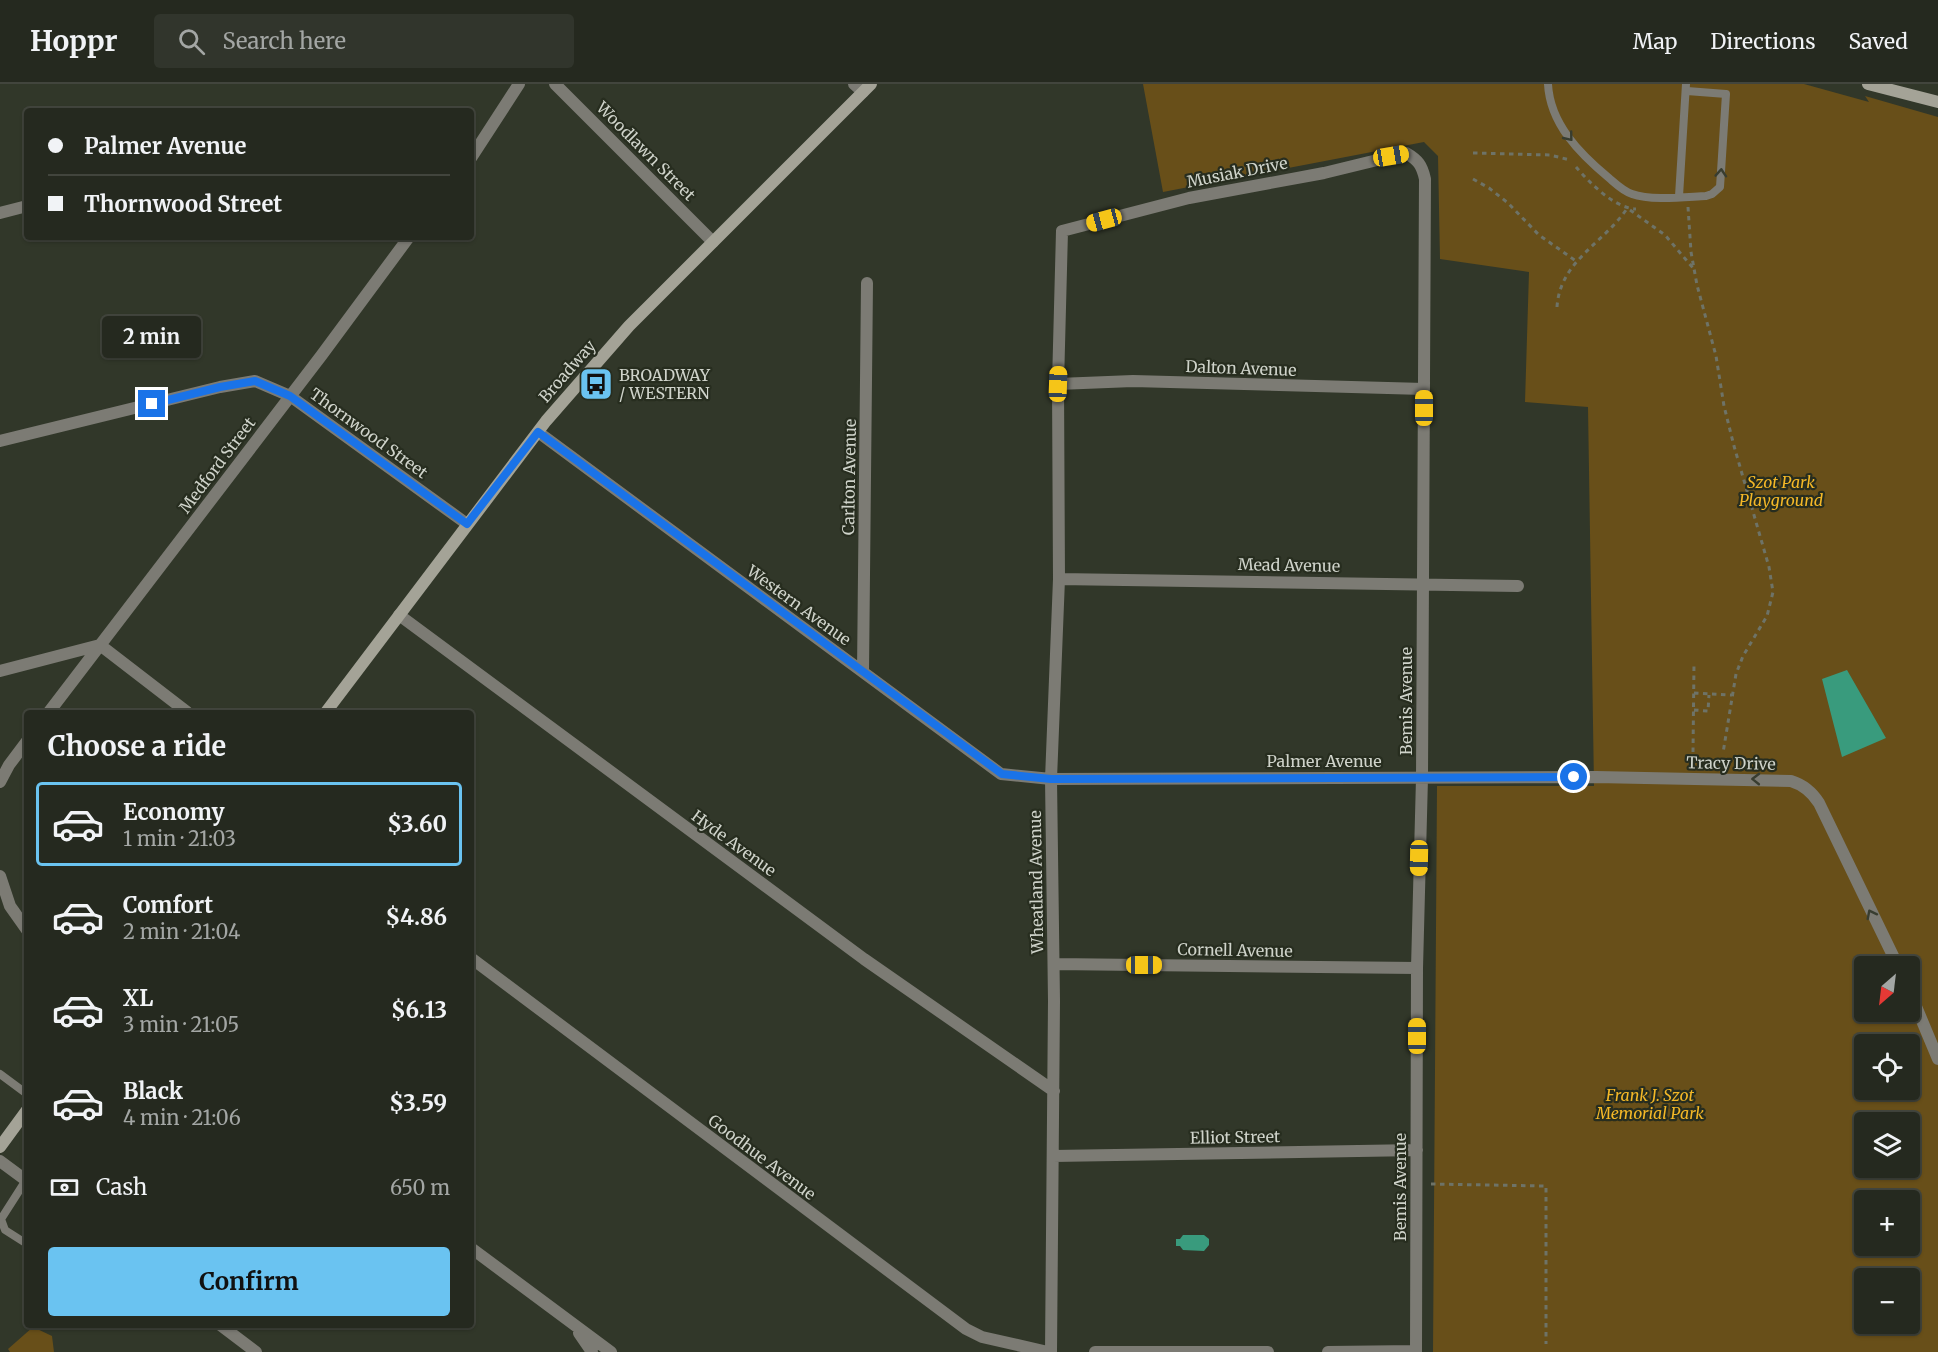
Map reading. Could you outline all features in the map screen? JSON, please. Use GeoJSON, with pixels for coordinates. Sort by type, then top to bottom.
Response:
{"type":"FeatureCollection","features":[{"type":"Feature","properties":{"kind":"main road"},"geometry":{"type":"LineString","coordinates":[[1868,84],[1938,102]]}},
{"type":"Feature","properties":{"kind":"main road","name":"Broadway"},"geometry":{"type":"LineString","coordinates":[[328,710],[538,432],[629,326],[862,87]]}},
{"type":"Feature","properties":{"kind":"main road"},"geometry":{"type":"LineString","coordinates":[[0,1147],[24,1114]]}},
{"type":"Feature","properties":{"kind":"street"},"geometry":{"type":"LineString","coordinates":[[474,152],[519,84]]}},
{"type":"Feature","properties":{"kind":"street","name":"Woodlawn Street"},"geometry":{"type":"LineString","coordinates":[[555,84],[713,242]]}},
{"type":"Feature","properties":{"kind":"street","name":"Musiak Drive"},"geometry":{"type":"LineString","coordinates":[[1062,231],[1190,198],[1324,173],[1406,153],[1418,160]]}},
{"type":"Feature","properties":{"kind":"street","name":"Bemis Avenue"},"geometry":{"type":"LineString","coordinates":[[1416,1352],[1417,968],[1422,778],[1425,179],[1418,160]]}},
{"type":"Feature","properties":{"kind":"street"},"geometry":{"type":"LineString","coordinates":[[0,213],[24,207]]}},
{"type":"Feature","properties":{"kind":"street","name":"Wheatland Avenue"},"geometry":{"type":"LineString","coordinates":[[1050,1352],[1054,1091],[1051,779],[1059,579],[1058,384],[1062,231]]}},
{"type":"Feature","properties":{"kind":"street","name":"Medford Street"},"geometry":{"type":"LineString","coordinates":[[51,710],[407,240]]}},
{"type":"Feature","properties":{"kind":"street","name":"Carlton Avenue"},"geometry":{"type":"LineString","coordinates":[[863,672],[867,283]]}},
{"type":"Feature","properties":{"kind":"street","name":"Thornwood Street"},"geometry":{"type":"LineString","coordinates":[[0,441],[220,387],[255,381],[290,396],[467,524]]}},
{"type":"Feature","properties":{"kind":"street","name":"Dalton Avenue"},"geometry":{"type":"LineString","coordinates":[[1058,384],[1133,381],[1424,389]]}},
{"type":"Feature","properties":{"kind":"street","name":"Western Avenue"},"geometry":{"type":"LineString","coordinates":[[538,432],[1002,774],[1051,779]]}},
{"type":"Feature","properties":{"kind":"street","name":"Mead Avenue"},"geometry":{"type":"LineString","coordinates":[[1059,579],[1518,586]]}},
{"type":"Feature","properties":{"kind":"street","name":"Hyde Avenue"},"geometry":{"type":"LineString","coordinates":[[399,615],[855,952],[1054,1091]]}},
{"type":"Feature","properties":{"kind":"street"},"geometry":{"type":"LineString","coordinates":[[0,671],[100,645],[184,710]]}},
{"type":"Feature","properties":{"kind":"street"},"geometry":{"type":"LineString","coordinates":[[0,782],[24,745]]}},
{"type":"Feature","properties":{"kind":"street","name":"Palmer Avenue"},"geometry":{"type":"LineString","coordinates":[[1051,779],[1596,777]]}},
{"type":"Feature","properties":{"kind":"street","name":"Tracy Drive"},"geometry":{"type":"LineString","coordinates":[[1596,777],[1779,779],[1798,783],[1812,793],[1819,803],[1893,956]]}},
{"type":"Feature","properties":{"kind":"street"},"geometry":{"type":"LineString","coordinates":[[0,876],[10,906],[24,926]]}},
{"type":"Feature","properties":{"kind":"street","name":"Goodhue Avenue"},"geometry":{"type":"LineString","coordinates":[[474,960],[966,1329],[982,1337],[1050,1352]]}},
{"type":"Feature","properties":{"kind":"street","name":"Cornell Avenue"},"geometry":{"type":"LineString","coordinates":[[1054,964],[1417,968]]}},
{"type":"Feature","properties":{"kind":"street"},"geometry":{"type":"LineString","coordinates":[[1920,1016],[1938,1059]]}},
{"type":"Feature","properties":{"kind":"street","name":"Elliot Street"},"geometry":{"type":"LineString","coordinates":[[1053,1156],[1417,1150]]}},
{"type":"Feature","properties":{"kind":"street"},"geometry":{"type":"LineString","coordinates":[[0,1161],[24,1179]]}},
{"type":"Feature","properties":{"kind":"street"},"geometry":{"type":"LineString","coordinates":[[474,1250],[611,1352]]}},
{"type":"Feature","properties":{"kind":"street"},"geometry":{"type":"LineString","coordinates":[[573,1325],[592,1352]]}},
{"type":"Feature","properties":{"kind":"street"},"geometry":{"type":"LineString","coordinates":[[224,1328],[256,1352]]}},
{"type":"Feature","properties":{"kind":"street"},"geometry":{"type":"LineString","coordinates":[[1095,1352],[1268,1352]]}},
{"type":"Feature","properties":{"kind":"street"},"geometry":{"type":"LineString","coordinates":[[1328,1352],[1416,1352]]}},
{"type":"Feature","properties":{"kind":"lane"},"geometry":{"type":"LineString","coordinates":[[1548,84],[1553,108],[1564,131],[1594,165],[1625,191],[1647,197],[1683,196],[1712,194],[1720,187],[1726,94],[1686,88],[1683,196]]}},
{"type":"Feature","properties":{"kind":"lane"},"geometry":{"type":"LineString","coordinates":[[0,1074],[24,1092]]}},
{"type":"Feature","properties":{"kind":"lane"},"geometry":{"type":"LineString","coordinates":[[24,1184],[1,1219],[6,1230],[24,1242]]}},
{"type":"Feature","properties":{"kind":"path"},"geometry":{"type":"LineString","coordinates":[[1473,153],[1550,155],[1567,158],[1602,192],[1665,236],[1694,269]]}},
{"type":"Feature","properties":{"kind":"path"},"geometry":{"type":"LineString","coordinates":[[1473,179],[1489,188],[1539,235],[1576,261]]}},
{"type":"Feature","properties":{"kind":"path"},"geometry":{"type":"LineString","coordinates":[[1557,307],[1557,296],[1562,281],[1576,261],[1608,233],[1635,195]]}},
{"type":"Feature","properties":{"kind":"path"},"geometry":{"type":"LineString","coordinates":[[1683,196],[1689,211],[1694,269],[1716,356],[1727,416],[1769,567],[1773,592],[1763,625],[1743,656],[1736,674],[1724,753]]}},
{"type":"Feature","properties":{"kind":"path"},"geometry":{"type":"LineString","coordinates":[[1627,208],[1637,209]]}},
{"type":"Feature","properties":{"kind":"path"},"geometry":{"type":"LineString","coordinates":[[1678,210],[1689,211]]}},
{"type":"Feature","properties":{"kind":"path"},"geometry":{"type":"LineString","coordinates":[[1693,752],[1694,664]]}},
{"type":"Feature","properties":{"kind":"path"},"geometry":{"type":"LineString","coordinates":[[1694,693],[1732,695]]}},
{"type":"Feature","properties":{"kind":"path"},"geometry":{"type":"LineString","coordinates":[[1694,711],[1708,711],[1709,694]]}},
{"type":"Feature","properties":{"kind":"path"},"geometry":{"type":"LineString","coordinates":[[1417,1184],[1546,1186],[1546,1344]]}},
{"type":"Feature","properties":{"kind":"green space","name":"Frank J. Szot Memorial Park"},"geometry":{"type":"Polygon","coordinates":[[[1143,84],[1804,84],[1869,102],[1865,96],[1938,117],[1938,1352],[1433,1352],[1437,786],[1594,786],[1588,407],[1525,402],[1529,272],[1440,259],[1438,156],[1424,142],[1163,192],[1143,84]]]}},
{"type":"Feature","properties":{"kind":"green space"},"geometry":{"type":"Polygon","coordinates":[[[32,1328],[35,1328],[52,1336],[54,1352],[10,1352],[8,1349],[32,1328]]]}},
{"type":"Feature","properties":{"kind":"shaded area"},"geometry":{"type":"Polygon","coordinates":[[[1847,670],[1886,738],[1842,757],[1822,679],[1847,670]]]}},
{"type":"Feature","properties":{"kind":"shaded area"},"geometry":{"type":"Polygon","coordinates":[[[1183,1235],[1204,1235],[1209,1239],[1209,1245],[1204,1251],[1183,1250],[1180,1246],[1176,1246],[1176,1239],[1180,1239],[1183,1235]]]}},
{"type":"Feature","properties":{"kind":"place","name":"BROADWAY / WESTERN"},"geometry":{"type":"Point","coordinates":[596,384]}},
{"type":"Feature","properties":{"kind":"route"},"geometry":{"type":"LineString","coordinates":[[152,404],[255,381],[290,396],[467,524],[538,432],[1002,774],[1051,779],[1574,777]]}},
{"type":"Feature","properties":{"kind":"park label","name":"Szot Park Playground"},"geometry":{"type":"Point","coordinates":[1781,491]}}]}
